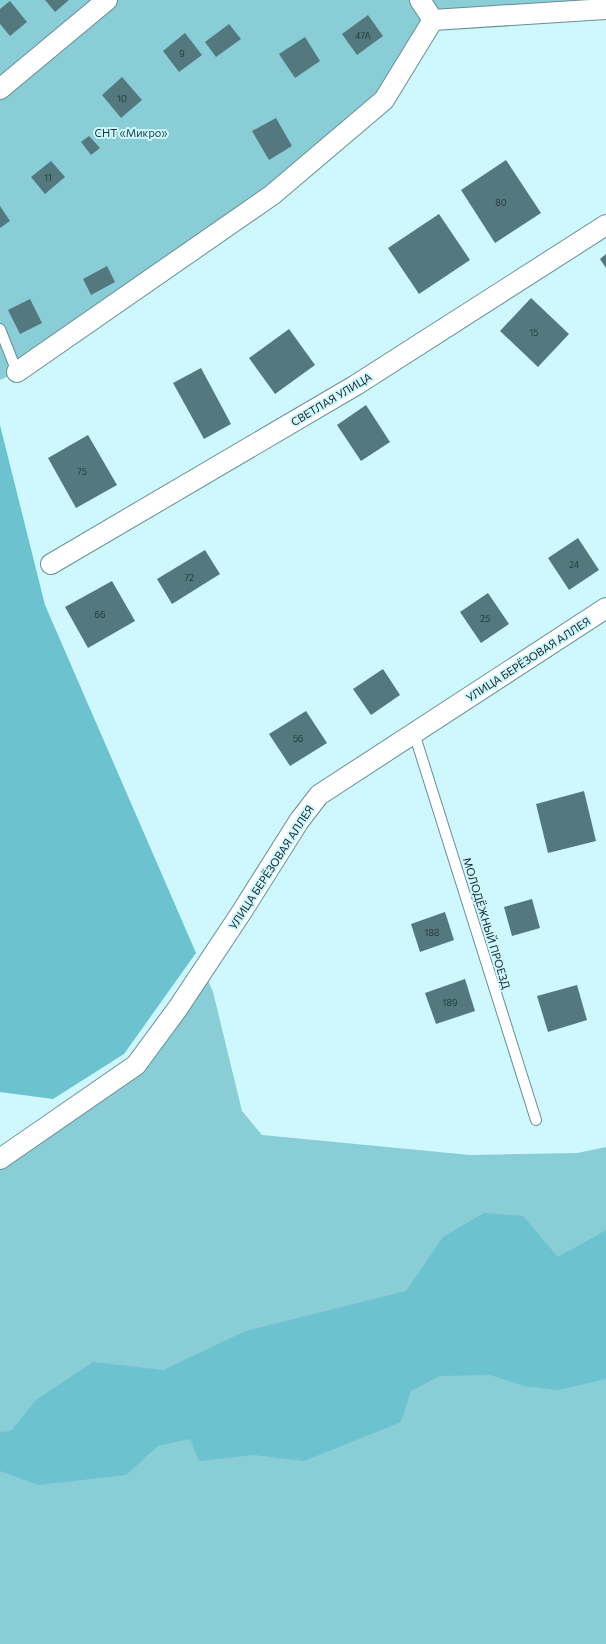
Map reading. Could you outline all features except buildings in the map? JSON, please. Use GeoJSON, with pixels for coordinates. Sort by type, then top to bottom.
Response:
{"type":"FeatureCollection","features":[{"type":"Feature","properties":{"kind":"street"},"geometry":{"type":"LineString","coordinates":[[0,89],[107,0]]}},
{"type":"Feature","properties":{"kind":"street"},"geometry":{"type":"LineString","coordinates":[[420,0],[432,20]]}},
{"type":"Feature","properties":{"kind":"street"},"geometry":{"type":"LineString","coordinates":[[432,20],[606,9]]}},
{"type":"Feature","properties":{"kind":"street"},"geometry":{"type":"LineString","coordinates":[[17,372],[272,195],[384,100],[432,20]]}},
{"type":"Feature","properties":{"kind":"street","name":"СВЕТЛАЯ УЛИЦА"},"geometry":{"type":"LineString","coordinates":[[51,564],[356,385],[606,225]]}},
{"type":"Feature","properties":{"kind":"street","name":"УЛИЦА БЕРЁЗОВАЯ АЛЛЕЯ"},"geometry":{"type":"LineString","coordinates":[[0,1159],[136,1065],[178,1008],[241,913],[298,821],[319,795],[606,608]]}},
{"type":"Feature","properties":{"kind":"lane"},"geometry":{"type":"LineString","coordinates":[[0,329],[17,372]]}},
{"type":"Feature","properties":{"kind":"lane","name":"МОЛОДЁЖНЫЙ ПРОЕЗД"},"geometry":{"type":"LineString","coordinates":[[414,733],[536,1120]]}},
{"type":"Feature","properties":{"kind":"green space","name":"СНТ «Микро»"},"geometry":{"type":"Polygon","coordinates":[[[0,0],[606,0],[433,20],[384,100],[17,372],[0,380],[0,0]]]}},
{"type":"Feature","properties":{"kind":"green space"},"geometry":{"type":"Polygon","coordinates":[[[203,969],[213,992],[242,1111],[262,1135],[470,1155],[577,1153],[606,1147],[606,1644],[0,1644],[0,1159],[136,1065],[203,969]]]}},
{"type":"Feature","properties":{"kind":"shaded area"},"geometry":{"type":"Polygon","coordinates":[[[0,425],[45,605],[196,953],[124,1054],[53,1099],[0,1092],[0,425]]]}},
{"type":"Feature","properties":{"kind":"shaded area"},"geometry":{"type":"Polygon","coordinates":[[[484,1213],[523,1216],[558,1257],[606,1230],[606,1379],[559,1390],[524,1386],[490,1375],[440,1376],[411,1391],[401,1422],[304,1461],[253,1455],[199,1461],[190,1439],[158,1446],[126,1475],[38,1485],[0,1471],[0,1432],[11,1431],[36,1400],[93,1362],[163,1370],[246,1331],[406,1291],[443,1237],[484,1213]]]}}]}
